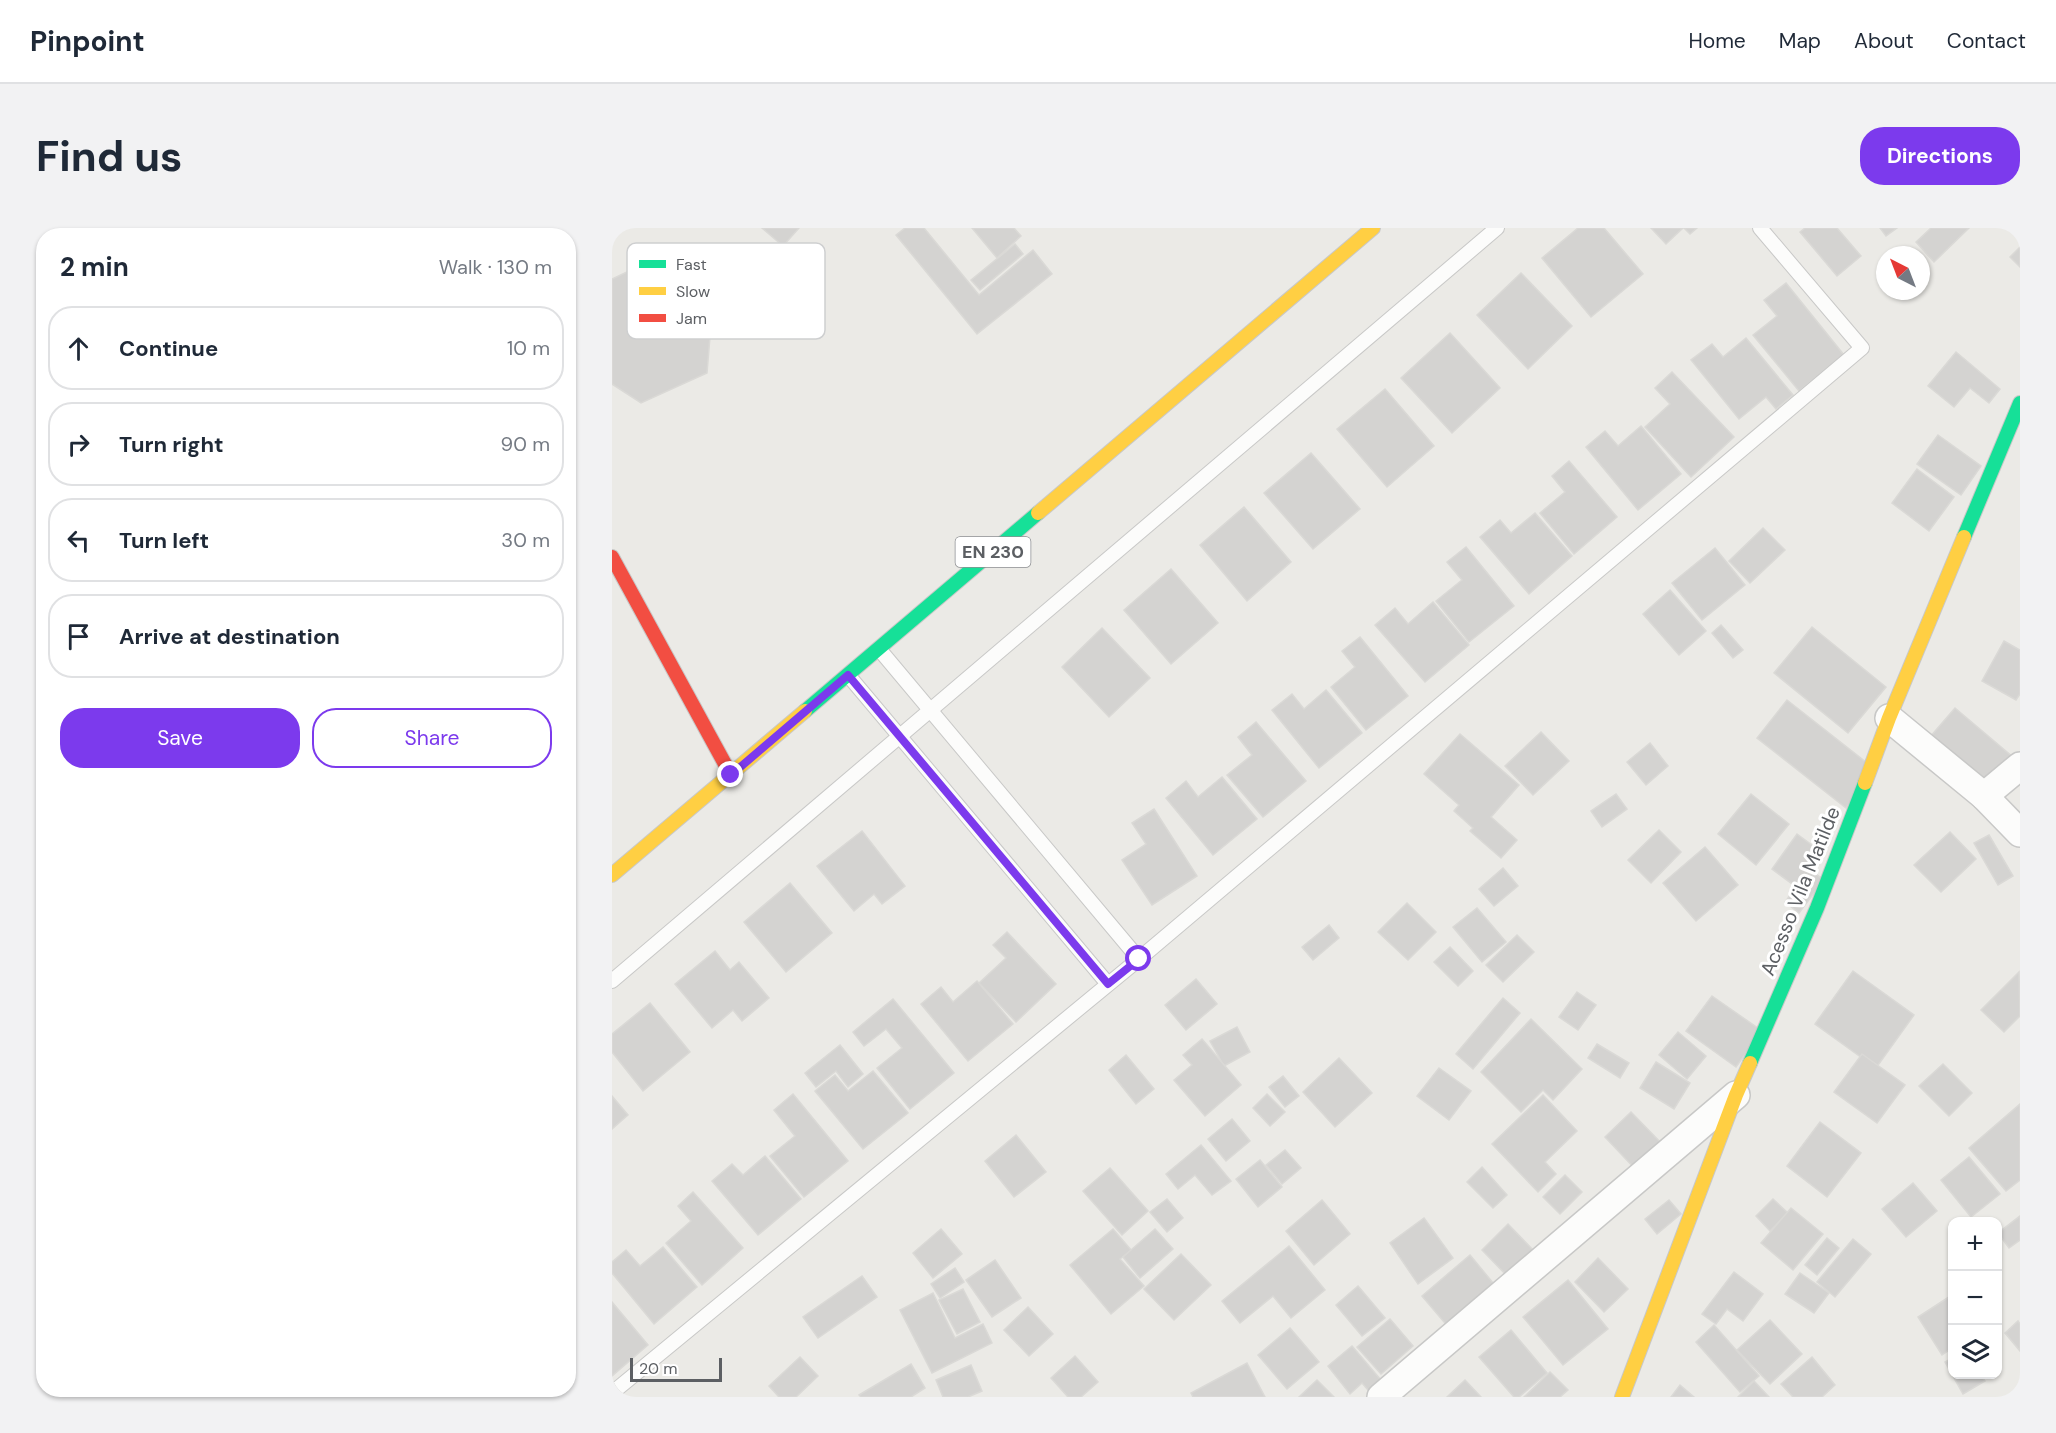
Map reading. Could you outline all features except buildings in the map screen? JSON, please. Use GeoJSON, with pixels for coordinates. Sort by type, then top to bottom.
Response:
{"type":"FeatureCollection","features":[{"type":"Feature","properties":{"kind":"street","name":"EN 230"},"geometry":{"type":"LineString","coordinates":[[612,874],[1373,228]]}},
{"type":"Feature","properties":{"kind":"street","name":"Acesso Vila Matilde"},"geometry":{"type":"LineString","coordinates":[[1622,1397],[1736,1095],[1817,908],[1889,718],[2020,403]]}},
{"type":"Feature","properties":{"kind":"street"},"geometry":{"type":"LineString","coordinates":[[612,557],[731,775]]}},
{"type":"Feature","properties":{"kind":"street"},"geometry":{"type":"LineString","coordinates":[[1889,718],[1984,796],[2020,833]]}},
{"type":"Feature","properties":{"kind":"street"},"geometry":{"type":"LineString","coordinates":[[1984,796],[2020,766]]}},
{"type":"Feature","properties":{"kind":"street"},"geometry":{"type":"LineString","coordinates":[[1381,1397],[1736,1095]]}},
{"type":"Feature","properties":{"kind":"lane"},"geometry":{"type":"LineString","coordinates":[[612,981],[1497,228]]}},
{"type":"Feature","properties":{"kind":"lane"},"geometry":{"type":"LineString","coordinates":[[612,1393],[1139,959],[1862,348],[1760,228]]}},
{"type":"Feature","properties":{"kind":"lane"},"geometry":{"type":"LineString","coordinates":[[879,649],[1139,959]]}},
{"type":"Feature","properties":{"kind":"lane"},"geometry":{"type":"LineString","coordinates":[[848,675],[1108,984]]}},
{"type":"Feature","properties":{"kind":"traffic: fast"},"geometry":{"type":"LineString","coordinates":[[1964,537],[2020,403]]}},
{"type":"Feature","properties":{"kind":"traffic: fast"},"geometry":{"type":"LineString","coordinates":[[805,711],[1038,513]]}},
{"type":"Feature","properties":{"kind":"traffic: fast"},"geometry":{"type":"LineString","coordinates":[[1750,1063],[1817,908],[1865,783]]}},
{"type":"Feature","properties":{"kind":"traffic: slow"},"geometry":{"type":"LineString","coordinates":[[1038,513],[1373,228]]}},
{"type":"Feature","properties":{"kind":"traffic: slow"},"geometry":{"type":"LineString","coordinates":[[1865,783],[1889,718],[1964,537]]}},
{"type":"Feature","properties":{"kind":"traffic: slow"},"geometry":{"type":"LineString","coordinates":[[612,875],[805,711]]}},
{"type":"Feature","properties":{"kind":"traffic: slow"},"geometry":{"type":"LineString","coordinates":[[1622,1397],[1750,1063]]}},
{"type":"Feature","properties":{"kind":"traffic: jam"},"geometry":{"type":"LineString","coordinates":[[612,557],[731,775]]}},
{"type":"Feature","properties":{"kind":"route"},"geometry":{"type":"LineString","coordinates":[[731,775],[848,675],[1108,984],[1139,959]]}}]}
